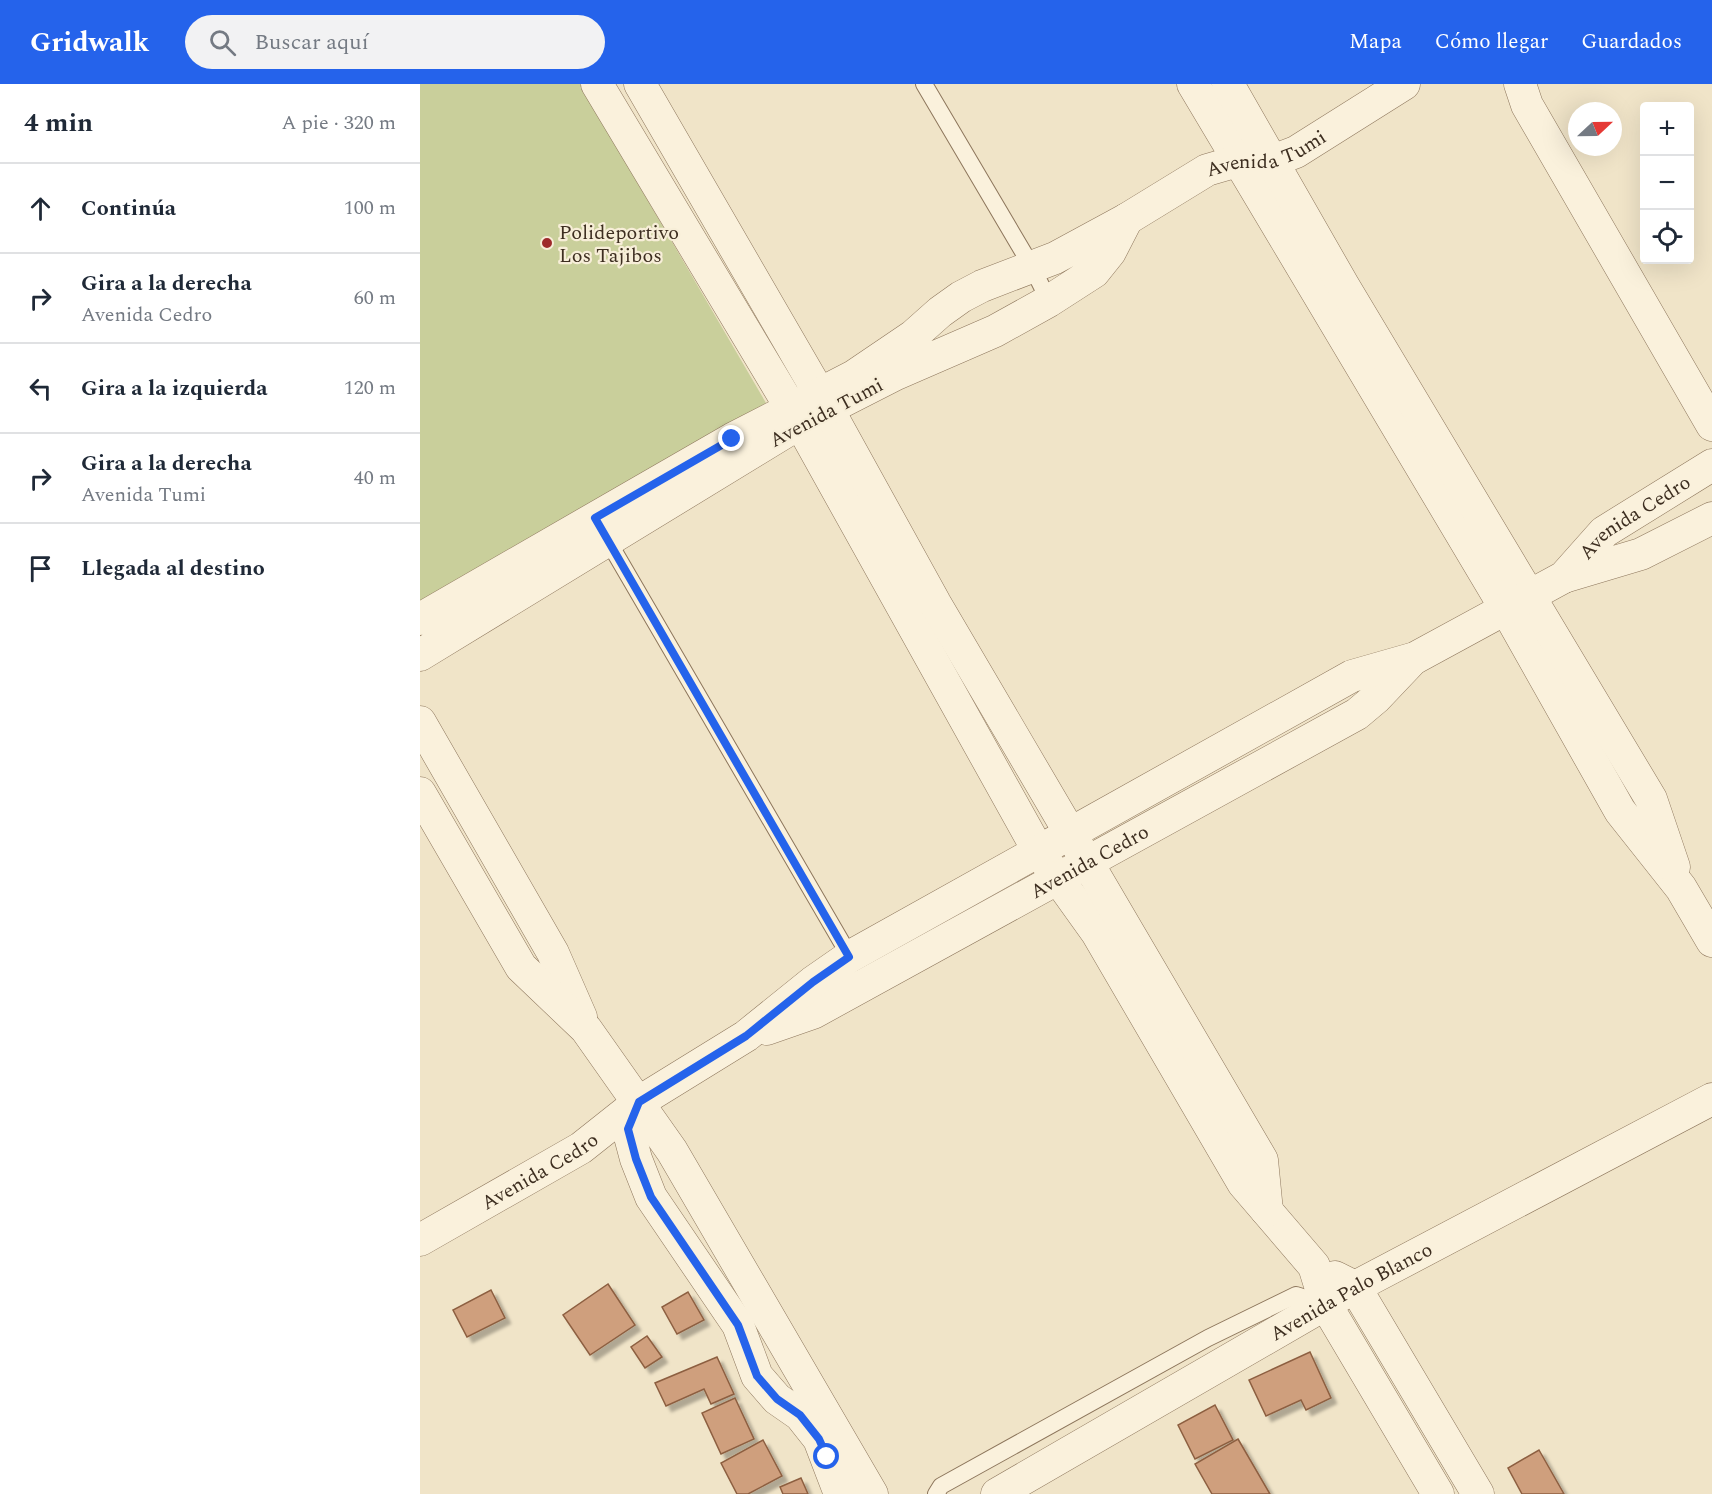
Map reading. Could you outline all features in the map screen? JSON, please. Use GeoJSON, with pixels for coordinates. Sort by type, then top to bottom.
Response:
{"type":"FeatureCollection","features":[{"type":"Feature","properties":{"kind":"street"},"geometry":{"type":"LineString","coordinates":[[597,84],[795,416],[1039,852],[1097,933],[1243,1183],[1314,1266],[1355,1287],[1478,1494]]}},
{"type":"Feature","properties":{"kind":"street"},"geometry":{"type":"LineString","coordinates":[[640,84],[823,400],[935,603],[1262,1160],[1267,1210]]}},
{"type":"Feature","properties":{"kind":"street"},"geometry":{"type":"LineString","coordinates":[[1193,84],[1238,161],[1518,603]]}},
{"type":"Feature","properties":{"kind":"street"},"geometry":{"type":"LineString","coordinates":[[1228,84],[1343,285],[1518,603],[1620,811],[1681,888],[1712,941]]}},
{"type":"Feature","properties":{"kind":"street","name":"Avenida Tumi"},"geometry":{"type":"LineString","coordinates":[[420,655],[722,444],[795,416],[823,400],[912,336],[961,297],[1055,258],[1127,219],[1207,170],[1238,161],[1272,161],[1296,152],[1404,84]]}},
{"type":"Feature","properties":{"kind":"street"},"geometry":{"type":"LineString","coordinates":[[1520,84],[1527,105],[1712,425]]}},
{"type":"Feature","properties":{"kind":"street","name":"Avenida Tumi"},"geometry":{"type":"LineString","coordinates":[[823,400],[896,374],[995,331],[1049,301],[1094,272],[1110,252],[1127,219]]}},
{"type":"Feature","properties":{"kind":"street","name":"Avenida Cedro"},"geometry":{"type":"LineString","coordinates":[[1564,577],[1605,531],[1712,465]]}},
{"type":"Feature","properties":{"kind":"street","name":"Avenida Cedro"},"geometry":{"type":"LineString","coordinates":[[420,1240],[581,1148],[639,1102],[746,1036],[813,982],[849,957],[1352,676],[1415,658],[1564,577],[1641,554],[1712,518]]}},
{"type":"Feature","properties":{"kind":"street","name":"Avenida Tumi"},"geometry":{"type":"LineString","coordinates":[[420,619],[601,529]]}},
{"type":"Feature","properties":{"kind":"street","name":"Avenida Cedro"},"geometry":{"type":"LineString","coordinates":[[746,1036],[813,1013],[1357,714],[1377,698],[1415,658]]}},
{"type":"Feature","properties":{"kind":"street"},"geometry":{"type":"LineString","coordinates":[[420,722],[553,953],[586,1029]]}},
{"type":"Feature","properties":{"kind":"street"},"geometry":{"type":"LineString","coordinates":[[420,793],[521,967],[586,1029],[672,1151],[872,1494]]}},
{"type":"Feature","properties":{"kind":"street","name":"Avenida Palo Blanco"},"geometry":{"type":"LineString","coordinates":[[997,1494],[1355,1287],[1712,1099]]}},
{"type":"Feature","properties":{"kind":"street"},"geometry":{"type":"LineString","coordinates":[[639,1102],[628,1129],[636,1159],[651,1197],[738,1325],[757,1376],[777,1399],[800,1415],[819,1439],[840,1494]]}},
{"type":"Feature","properties":{"kind":"street"},"geometry":{"type":"LineString","coordinates":[[1314,1266],[1326,1305],[1438,1494]]}},
{"type":"Feature","properties":{"kind":"lane"},"geometry":{"type":"LineString","coordinates":[[924,84],[1032,267],[1049,301]]}},
{"type":"Feature","properties":{"kind":"lane"},"geometry":{"type":"LineString","coordinates":[[601,529],[849,957],[869,982]]}},
{"type":"Feature","properties":{"kind":"lane"},"geometry":{"type":"LineString","coordinates":[[936,1494],[941,1486],[1013,1444],[1244,1320],[1296,1295],[1326,1305]]}},
{"type":"Feature","properties":{"kind":"green space","name":"Polideportivo Los Tajibos"},"geometry":{"type":"Polygon","coordinates":[[[420,84],[580,84],[766,403],[420,605],[420,84]]]}},
{"type":"Feature","properties":{"kind":"building"},"geometry":{"type":"Polygon","coordinates":[[[608,1284],[635,1325],[590,1355],[563,1315],[608,1284]]]}},
{"type":"Feature","properties":{"kind":"building"},"geometry":{"type":"Polygon","coordinates":[[[491,1290],[505,1318],[467,1337],[453,1310],[491,1290]]]}},
{"type":"Feature","properties":{"kind":"building"},"geometry":{"type":"Polygon","coordinates":[[[688,1292],[704,1320],[677,1334],[662,1307],[688,1292]]]}},
{"type":"Feature","properties":{"kind":"building"},"geometry":{"type":"Polygon","coordinates":[[[647,1336],[662,1357],[645,1368],[631,1347],[647,1336]]]}},
{"type":"Feature","properties":{"kind":"building"},"geometry":{"type":"Polygon","coordinates":[[[1310,1352],[1331,1398],[1306,1410],[1301,1400],[1266,1416],[1249,1380],[1310,1352]]]}},
{"type":"Feature","properties":{"kind":"building"},"geometry":{"type":"Polygon","coordinates":[[[717,1357],[734,1394],[711,1404],[704,1389],[666,1406],[655,1383],[717,1357]]]}},
{"type":"Feature","properties":{"kind":"building"},"geometry":{"type":"Polygon","coordinates":[[[735,1398],[754,1439],[721,1454],[702,1413],[735,1398]]]}},
{"type":"Feature","properties":{"kind":"building"},"geometry":{"type":"Polygon","coordinates":[[[1215,1405],[1233,1440],[1195,1459],[1178,1425],[1215,1405]]]}},
{"type":"Feature","properties":{"kind":"building"},"geometry":{"type":"Polygon","coordinates":[[[1238,1439],[1270,1494],[1212,1494],[1195,1464],[1238,1439]]]}},
{"type":"Feature","properties":{"kind":"building"},"geometry":{"type":"Polygon","coordinates":[[[763,1440],[782,1476],[748,1494],[737,1494],[721,1463],[763,1440]]]}},
{"type":"Feature","properties":{"kind":"building"},"geometry":{"type":"Polygon","coordinates":[[[1539,1450],[1564,1494],[1522,1494],[1508,1468],[1539,1450]]]}},
{"type":"Feature","properties":{"kind":"building"},"geometry":{"type":"Polygon","coordinates":[[[801,1478],[808,1494],[783,1494],[780,1487],[801,1478]]]}},
{"type":"Feature","properties":{"kind":"place","name":"Polideportivo Los Tajibos"},"geometry":{"type":"Point","coordinates":[547,243]}},
{"type":"Feature","properties":{"kind":"route"},"geometry":{"type":"LineString","coordinates":[[732,439],[595,518],[849,957],[813,982],[746,1036],[639,1102],[628,1129],[636,1159],[651,1197],[738,1325],[757,1376],[777,1399],[800,1415],[819,1439],[827,1457]]}}]}
